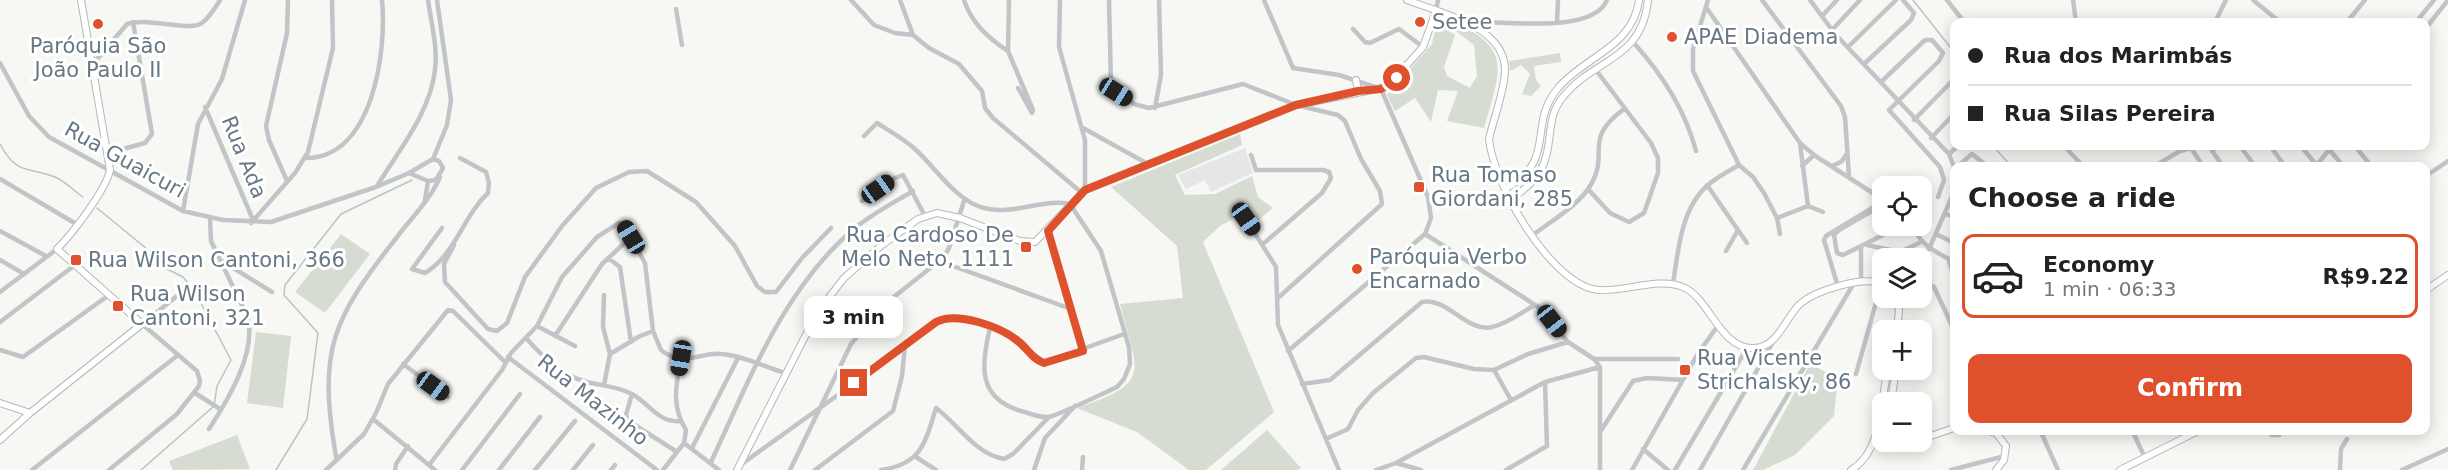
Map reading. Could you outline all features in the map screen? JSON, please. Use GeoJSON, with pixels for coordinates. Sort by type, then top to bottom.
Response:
{"type":"FeatureCollection","features":[{"type":"Feature","properties":{"kind":"main road"},"geometry":{"type":"LineString","coordinates":[[0,440],[30,413],[142,324],[57,249],[78,225],[107,182],[110,170],[81,0]]}},
{"type":"Feature","properties":{"kind":"main road"},"geometry":{"type":"LineString","coordinates":[[1407,0],[1470,24],[1496,44],[1504,62],[1504,80],[1489,139],[1505,189],[1533,235],[1569,277],[1587,288],[1619,290],[1673,284],[1695,295],[1733,340],[1747,348],[1764,347],[1773,342],[1801,303],[1812,296],[1857,282],[1872,283]]}},
{"type":"Feature","properties":{"kind":"main road"},"geometry":{"type":"LineString","coordinates":[[1505,189],[1521,179],[1537,160],[1542,121],[1551,98],[1569,78],[1626,34],[1634,23],[1640,0]]}},
{"type":"Feature","properties":{"kind":"main road"},"geometry":{"type":"LineString","coordinates":[[1510,200],[1539,173],[1547,151],[1550,123],[1561,99],[1577,83],[1633,42],[1643,22],[1648,0]]}},
{"type":"Feature","properties":{"kind":"main road"},"geometry":{"type":"LineString","coordinates":[[738,468],[817,313],[843,278],[890,239],[925,216],[943,213],[1027,243],[1039,240],[1083,191],[1296,105],[1358,91],[1381,89],[1391,84],[1423,46],[1436,11]]}},
{"type":"Feature","properties":{"kind":"main road"},"geometry":{"type":"LineString","coordinates":[[1356,80],[1358,91]]}},
{"type":"Feature","properties":{"kind":"main road"},"geometry":{"type":"LineString","coordinates":[[2430,287],[2448,276]]}},
{"type":"Feature","properties":{"kind":"main road"},"geometry":{"type":"LineString","coordinates":[[1851,470],[1863,462],[1874,443],[1886,380]]}},
{"type":"Feature","properties":{"kind":"main road"},"geometry":{"type":"LineString","coordinates":[[0,403],[30,413]]}},
{"type":"Feature","properties":{"kind":"main road"},"geometry":{"type":"LineString","coordinates":[[1932,436],[1950,429]]}},
{"type":"Feature","properties":{"kind":"main road"},"geometry":{"type":"LineString","coordinates":[[1996,470],[2006,456],[2006,446],[1998,435]]}},
{"type":"Feature","properties":{"kind":"main road"},"geometry":{"type":"LineString","coordinates":[[2120,470],[2190,435]]}},
{"type":"Feature","properties":{"kind":"street"},"geometry":{"type":"LineString","coordinates":[[93,64],[121,28],[133,22],[156,21],[195,27],[205,21],[220,0]]}},
{"type":"Feature","properties":{"kind":"street"},"geometry":{"type":"LineString","coordinates":[[183,211],[196,130],[205,107],[222,79],[245,0]]}},
{"type":"Feature","properties":{"kind":"street"},"geometry":{"type":"LineString","coordinates":[[287,181],[269,140],[266,126],[287,33],[288,0]]}},
{"type":"Feature","properties":{"kind":"street"},"geometry":{"type":"LineString","coordinates":[[252,222],[305,158],[333,48],[332,0]]}},
{"type":"Feature","properties":{"kind":"street"},"geometry":{"type":"LineString","coordinates":[[305,158],[333,153],[348,141],[361,124],[382,46],[382,0]]}},
{"type":"Feature","properties":{"kind":"street"},"geometry":{"type":"LineString","coordinates":[[376,187],[417,122],[435,69],[428,0]]}},
{"type":"Feature","properties":{"kind":"street"},"geometry":{"type":"LineString","coordinates":[[424,203],[427,180],[423,172],[425,164],[433,159],[444,137],[450,110],[450,93],[437,0]]}},
{"type":"Feature","properties":{"kind":"street"},"geometry":{"type":"LineString","coordinates":[[851,0],[874,25],[895,33],[913,35]]}},
{"type":"Feature","properties":{"kind":"street"},"geometry":{"type":"LineString","coordinates":[[900,0],[913,35],[929,48],[962,67],[984,93],[986,109],[1083,191]]}},
{"type":"Feature","properties":{"kind":"street"},"geometry":{"type":"LineString","coordinates":[[964,0],[974,20],[991,38],[1008,51]]}},
{"type":"Feature","properties":{"kind":"street"},"geometry":{"type":"LineString","coordinates":[[1009,0],[1008,51],[1033,110],[1032,113],[1018,88]]}},
{"type":"Feature","properties":{"kind":"street"},"geometry":{"type":"LineString","coordinates":[[1059,0],[1059,47],[1083,128],[1086,150],[1083,191]]}},
{"type":"Feature","properties":{"kind":"street"},"geometry":{"type":"LineString","coordinates":[[1109,0],[1111,86],[1134,104],[1152,108],[1243,84],[1296,105],[1338,116],[1345,121],[1383,200],[1378,210],[1278,298]]}},
{"type":"Feature","properties":{"kind":"street"},"geometry":{"type":"LineString","coordinates":[[1152,108],[1161,75],[1159,0]]}},
{"type":"Feature","properties":{"kind":"street"},"geometry":{"type":"LineString","coordinates":[[1264,0],[1293,68],[1339,75],[1381,89],[1428,197],[1431,218],[1425,234],[1288,351]]}},
{"type":"Feature","properties":{"kind":"street"},"geometry":{"type":"LineString","coordinates":[[1436,11],[1438,0]]}},
{"type":"Feature","properties":{"kind":"street"},"geometry":{"type":"LineString","coordinates":[[1557,22],[1558,0]]}},
{"type":"Feature","properties":{"kind":"street"},"geometry":{"type":"LineString","coordinates":[[1470,24],[1572,22],[1589,18],[1597,13],[1607,0]]}},
{"type":"Feature","properties":{"kind":"street"},"geometry":{"type":"LineString","coordinates":[[1708,0],[1693,49],[1693,70],[1739,165],[1759,184],[1777,218],[1780,234]]}},
{"type":"Feature","properties":{"kind":"street"},"geometry":{"type":"LineString","coordinates":[[1762,0],[1837,98],[1845,117],[1846,155],[1850,177]]}},
{"type":"Feature","properties":{"kind":"street"},"geometry":{"type":"LineString","coordinates":[[1810,0],[1832,30],[1914,120],[1949,154],[1953,162]]}},
{"type":"Feature","properties":{"kind":"street"},"geometry":{"type":"LineString","coordinates":[[1822,16],[1838,0]]}},
{"type":"Feature","properties":{"kind":"street"},"geometry":{"type":"LineString","coordinates":[[1832,30],[1860,0]]}},
{"type":"Feature","properties":{"kind":"street"},"geometry":{"type":"LineString","coordinates":[[1848,48],[1896,0]]}},
{"type":"Feature","properties":{"kind":"street"},"geometry":{"type":"LineString","coordinates":[[1864,64],[1911,20],[1914,13],[1903,0]]}},
{"type":"Feature","properties":{"kind":"street"},"geometry":{"type":"LineString","coordinates":[[1947,0],[1961,18]]}},
{"type":"Feature","properties":{"kind":"street"},"geometry":{"type":"LineString","coordinates":[[2073,0],[2075,18]]}},
{"type":"Feature","properties":{"kind":"street"},"geometry":{"type":"LineString","coordinates":[[2217,18],[2226,0]]}},
{"type":"Feature","properties":{"kind":"street"},"geometry":{"type":"LineString","coordinates":[[2253,0],[2275,18]]}},
{"type":"Feature","properties":{"kind":"street"},"geometry":{"type":"LineString","coordinates":[[2351,18],[2365,0]]}},
{"type":"Feature","properties":{"kind":"street"},"geometry":{"type":"LineString","coordinates":[[2420,18],[2434,0]]}},
{"type":"Feature","properties":{"kind":"street"},"geometry":{"type":"LineString","coordinates":[[2430,23],[2448,0]]}},
{"type":"Feature","properties":{"kind":"street"},"geometry":{"type":"LineString","coordinates":[[1706,7],[1800,143],[1814,155],[1872,193]]}},
{"type":"Feature","properties":{"kind":"street"},"geometry":{"type":"LineString","coordinates":[[676,9],[682,45]]}},
{"type":"Feature","properties":{"kind":"street"},"geometry":{"type":"LineString","coordinates":[[2423,14],[2426,18]]}},
{"type":"Feature","properties":{"kind":"street"},"geometry":{"type":"LineString","coordinates":[[108,153],[145,143],[152,134],[133,22]]}},
{"type":"Feature","properties":{"kind":"street"},"geometry":{"type":"LineString","coordinates":[[1353,29],[1365,42],[1370,43],[1399,29],[1423,46]]}},
{"type":"Feature","properties":{"kind":"street"},"geometry":{"type":"LineString","coordinates":[[1881,82],[1925,40],[1932,40],[1943,52],[1939,61],[1890,106],[1891,114],[1944,174],[1938,197]]}},
{"type":"Feature","properties":{"kind":"street"},"geometry":{"type":"LineString","coordinates":[[1633,42],[1655,67],[1674,97],[1692,133],[1696,151]]}},
{"type":"Feature","properties":{"kind":"street","name":"Rua Guaicuri"},"geometry":{"type":"LineString","coordinates":[[0,63],[13,92],[42,132],[155,198],[183,211],[210,218],[252,222],[278,221],[376,187],[425,164]]}},
{"type":"Feature","properties":{"kind":"street"},"geometry":{"type":"LineString","coordinates":[[435,69],[446,68]]}},
{"type":"Feature","properties":{"kind":"street"},"geometry":{"type":"LineString","coordinates":[[1588,189],[1610,213],[1620,220],[1629,222],[1644,213],[1659,165],[1651,143],[1596,70]]}},
{"type":"Feature","properties":{"kind":"street"},"geometry":{"type":"LineString","coordinates":[[1914,120],[1950,83]]}},
{"type":"Feature","properties":{"kind":"street","name":"Rua Ada"},"geometry":{"type":"LineString","coordinates":[[205,107],[252,222]]}},
{"type":"Feature","properties":{"kind":"street"},"geometry":{"type":"LineString","coordinates":[[1533,235],[1588,189],[1594,178],[1598,141],[1603,126],[1624,109]]}},
{"type":"Feature","properties":{"kind":"street"},"geometry":{"type":"LineString","coordinates":[[1931,138],[1950,118]]}},
{"type":"Feature","properties":{"kind":"street"},"geometry":{"type":"LineString","coordinates":[[864,136],[877,123],[909,144],[964,201],[993,210],[1050,202],[1070,204],[1097,242],[1131,358],[1124,379],[1116,387],[1049,417],[1013,454],[1004,459],[975,444],[936,408],[924,444],[916,457],[899,469],[880,470]]}},
{"type":"Feature","properties":{"kind":"street"},"geometry":{"type":"LineString","coordinates":[[1083,128],[1148,164]]}},
{"type":"Feature","properties":{"kind":"street"},"geometry":{"type":"LineString","coordinates":[[1800,143],[1808,206]]}},
{"type":"Feature","properties":{"kind":"street"},"geometry":{"type":"LineString","coordinates":[[1949,154],[1954,150]]}},
{"type":"Feature","properties":{"kind":"street"},"geometry":{"type":"LineString","coordinates":[[2068,150],[2079,162]]}},
{"type":"Feature","properties":{"kind":"street"},"geometry":{"type":"LineString","coordinates":[[2162,162],[2184,150]]}},
{"type":"Feature","properties":{"kind":"street"},"geometry":{"type":"LineString","coordinates":[[2213,150],[2220,162]]}},
{"type":"Feature","properties":{"kind":"street"},"geometry":{"type":"LineString","coordinates":[[2358,150],[2368,162]]}},
{"type":"Feature","properties":{"kind":"street"},"geometry":{"type":"LineString","coordinates":[[1962,162],[1972,154],[1983,162]]}},
{"type":"Feature","properties":{"kind":"street"},"geometry":{"type":"LineString","coordinates":[[1251,155],[1256,170],[1323,170],[1329,172],[1331,178],[1322,192],[1263,244]]}},
{"type":"Feature","properties":{"kind":"street"},"geometry":{"type":"LineString","coordinates":[[1802,166],[1814,155]]}},
{"type":"Feature","properties":{"kind":"street"},"geometry":{"type":"LineString","coordinates":[[1832,165],[1841,162],[1846,155]]}},
{"type":"Feature","properties":{"kind":"street"},"geometry":{"type":"LineString","coordinates":[[460,158],[483,169],[489,183],[488,192],[444,264],[445,282],[488,329],[497,331],[507,323],[525,277],[562,226],[596,188],[629,172],[647,171],[696,202],[735,246],[757,286],[765,292],[776,292],[802,258],[831,228]]}},
{"type":"Feature","properties":{"kind":"street"},"geometry":{"type":"LineString","coordinates":[[336,457],[327,389],[331,352],[339,324],[358,287],[432,193],[440,177],[442,165],[433,159]]}},
{"type":"Feature","properties":{"kind":"street"},"geometry":{"type":"LineString","coordinates":[[2430,173],[2448,160]]}},
{"type":"Feature","properties":{"kind":"street"},"geometry":{"type":"LineString","coordinates":[[1673,284],[1683,228],[1694,204],[1707,185],[1739,165]]}},
{"type":"Feature","properties":{"kind":"street"},"geometry":{"type":"LineString","coordinates":[[409,173],[427,180],[440,177]]}},
{"type":"Feature","properties":{"kind":"street"},"geometry":{"type":"LineString","coordinates":[[862,201],[900,175],[906,178],[925,216]]}},
{"type":"Feature","properties":{"kind":"street"},"geometry":{"type":"LineString","coordinates":[[0,179],[78,225]]}},
{"type":"Feature","properties":{"kind":"street"},"geometry":{"type":"LineString","coordinates":[[1707,185],[1747,243]]}},
{"type":"Feature","properties":{"kind":"street"},"geometry":{"type":"LineString","coordinates":[[711,462],[791,302],[816,267],[864,221],[913,191]]}},
{"type":"Feature","properties":{"kind":"street"},"geometry":{"type":"LineString","coordinates":[[790,470],[848,350],[863,329],[891,299],[947,253],[964,201]]}},
{"type":"Feature","properties":{"kind":"street"},"geometry":{"type":"LineString","coordinates":[[1929,248],[1950,204]]}},
{"type":"Feature","properties":{"kind":"street"},"geometry":{"type":"LineString","coordinates":[[1777,218],[1808,206],[1823,212]]}},
{"type":"Feature","properties":{"kind":"street"},"geometry":{"type":"LineString","coordinates":[[1838,287],[1826,247],[1826,236],[1836,227],[1872,206]]}},
{"type":"Feature","properties":{"kind":"street"},"geometry":{"type":"LineString","coordinates":[[1872,211],[1834,235],[1839,255],[1882,236]]}},
{"type":"Feature","properties":{"kind":"street"},"geometry":{"type":"LineString","coordinates":[[1946,214],[1950,216]]}},
{"type":"Feature","properties":{"kind":"street"},"geometry":{"type":"LineString","coordinates":[[209,429],[240,375],[249,331],[248,318],[210,237],[210,218]]}},
{"type":"Feature","properties":{"kind":"street"},"geometry":{"type":"LineString","coordinates":[[1246,219],[1276,267],[1278,298],[1276,317],[1288,351],[1339,470]]}},
{"type":"Feature","properties":{"kind":"street"},"geometry":{"type":"LineString","coordinates":[[429,465],[502,370],[507,359],[537,326],[562,277],[597,237],[619,223],[623,224],[631,237],[647,274],[653,331],[661,350],[681,358],[719,354],[785,374]]}},
{"type":"Feature","properties":{"kind":"street"},"geometry":{"type":"LineString","coordinates":[[442,228],[412,268],[421,274],[427,272],[454,245]]}},
{"type":"Feature","properties":{"kind":"street"},"geometry":{"type":"LineString","coordinates":[[1726,251],[1738,230]]}},
{"type":"Feature","properties":{"kind":"street"},"geometry":{"type":"LineString","coordinates":[[0,231],[46,256]]}},
{"type":"Feature","properties":{"kind":"street"},"geometry":{"type":"LineString","coordinates":[[1048,231],[1083,351]]}},
{"type":"Feature","properties":{"kind":"street"},"geometry":{"type":"LineString","coordinates":[[1425,234],[1535,305],[1546,314],[1568,342],[1594,359],[1600,367],[1600,470]]}},
{"type":"Feature","properties":{"kind":"street"},"geometry":{"type":"LineString","coordinates":[[1936,234],[1950,241]]}},
{"type":"Feature","properties":{"kind":"street"},"geometry":{"type":"LineString","coordinates":[[1917,236],[1928,248]]}},
{"type":"Feature","properties":{"kind":"street"},"geometry":{"type":"LineString","coordinates":[[555,336],[608,258],[631,237]]}},
{"type":"Feature","properties":{"kind":"street"},"geometry":{"type":"LineString","coordinates":[[1864,246],[1900,252],[1921,242]]}},
{"type":"Feature","properties":{"kind":"street"},"geometry":{"type":"LineString","coordinates":[[1743,470],[1857,282],[1864,246]]}},
{"type":"Feature","properties":{"kind":"street"},"geometry":{"type":"LineString","coordinates":[[0,292],[57,249]]}},
{"type":"Feature","properties":{"kind":"street"},"geometry":{"type":"LineString","coordinates":[[1932,250],[1948,258],[1950,264]]}},
{"type":"Feature","properties":{"kind":"street"},"geometry":{"type":"LineString","coordinates":[[608,258],[620,267],[631,342]]}},
{"type":"Feature","properties":{"kind":"street"},"geometry":{"type":"LineString","coordinates":[[0,260],[24,274]]}},
{"type":"Feature","properties":{"kind":"street"},"geometry":{"type":"LineString","coordinates":[[222,261],[272,292]]}},
{"type":"Feature","properties":{"kind":"street"},"geometry":{"type":"LineString","coordinates":[[939,261],[1071,309]]}},
{"type":"Feature","properties":{"kind":"street"},"geometry":{"type":"LineString","coordinates":[[0,322],[75,265]]}},
{"type":"Feature","properties":{"kind":"street"},"geometry":{"type":"LineString","coordinates":[[1932,286],[1950,321]]}},
{"type":"Feature","properties":{"kind":"street"},"geometry":{"type":"LineString","coordinates":[[109,470],[177,414],[195,393],[200,381],[196,371],[142,324],[182,292]]}},
{"type":"Feature","properties":{"kind":"street"},"geometry":{"type":"LineString","coordinates":[[0,350],[22,357],[109,295]]}},
{"type":"Feature","properties":{"kind":"street"},"geometry":{"type":"LineString","coordinates":[[603,385],[610,354],[603,327],[604,295]]}},
{"type":"Feature","properties":{"kind":"street"},"geometry":{"type":"LineString","coordinates":[[1302,384],[1329,380],[1422,302],[1434,301],[1478,326],[1490,328],[1535,305]]}},
{"type":"Feature","properties":{"kind":"street"},"geometry":{"type":"LineString","coordinates":[[1856,374],[1875,308]]}},
{"type":"Feature","properties":{"kind":"street","name":"Rua Mazinho"},"geometry":{"type":"LineString","coordinates":[[403,364],[449,310],[507,359],[657,470]]}},
{"type":"Feature","properties":{"kind":"street"},"geometry":{"type":"LineString","coordinates":[[738,468],[945,318],[958,317],[1016,339],[1034,358],[1044,363],[1083,351],[1124,334]]}},
{"type":"Feature","properties":{"kind":"street"},"geometry":{"type":"LineString","coordinates":[[1632,470],[1683,380],[1719,324]]}},
{"type":"Feature","properties":{"kind":"street"},"geometry":{"type":"LineString","coordinates":[[537,326],[575,346]]}},
{"type":"Feature","properties":{"kind":"street"},"geometry":{"type":"LineString","coordinates":[[990,328],[984,358],[986,381],[991,392],[1006,406],[1049,417]]}},
{"type":"Feature","properties":{"kind":"street"},"geometry":{"type":"LineString","coordinates":[[610,354],[653,331]]}},
{"type":"Feature","properties":{"kind":"street"},"geometry":{"type":"LineString","coordinates":[[526,338],[543,356],[564,372],[583,381],[632,394],[664,419],[680,420]]}},
{"type":"Feature","properties":{"kind":"street"},"geometry":{"type":"LineString","coordinates":[[1326,439],[1348,429],[1368,398],[1416,358],[1425,357],[1474,369],[1494,370],[1528,354],[1568,342]]}},
{"type":"Feature","properties":{"kind":"street"},"geometry":{"type":"LineString","coordinates":[[1700,470],[1773,342]]}},
{"type":"Feature","properties":{"kind":"street"},"geometry":{"type":"LineString","coordinates":[[815,470],[893,411],[903,375],[905,345]]}},
{"type":"Feature","properties":{"kind":"street"},"geometry":{"type":"LineString","coordinates":[[1675,470],[1747,348]]}},
{"type":"Feature","properties":{"kind":"street"},"geometry":{"type":"LineString","coordinates":[[32,470],[178,355]]}},
{"type":"Feature","properties":{"kind":"street"},"geometry":{"type":"LineString","coordinates":[[681,358],[675,401],[680,420],[686,430],[684,443],[719,470]]}},
{"type":"Feature","properties":{"kind":"street"},"geometry":{"type":"LineString","coordinates":[[692,448],[738,358]]}},
{"type":"Feature","properties":{"kind":"street"},"geometry":{"type":"LineString","coordinates":[[1594,359],[1678,358]]}},
{"type":"Feature","properties":{"kind":"street"},"geometry":{"type":"LineString","coordinates":[[326,470],[336,457],[364,434],[373,419],[383,393],[403,364],[448,397]]}},
{"type":"Feature","properties":{"kind":"street"},"geometry":{"type":"LineString","coordinates":[[1376,470],[1396,464],[1545,382],[1600,367]]}},
{"type":"Feature","properties":{"kind":"street"},"geometry":{"type":"LineString","coordinates":[[1494,370],[1511,400]]}},
{"type":"Feature","properties":{"kind":"street"},"geometry":{"type":"LineString","coordinates":[[1599,432],[1634,381],[1647,378],[1683,380]]}},
{"type":"Feature","properties":{"kind":"street"},"geometry":{"type":"LineString","coordinates":[[1506,470],[1547,446],[1549,436],[1545,382]]}},
{"type":"Feature","properties":{"kind":"street"},"geometry":{"type":"LineString","coordinates":[[195,393],[220,409]]}},
{"type":"Feature","properties":{"kind":"street"},"geometry":{"type":"LineString","coordinates":[[462,470],[520,394]]}},
{"type":"Feature","properties":{"kind":"street"},"geometry":{"type":"LineString","coordinates":[[632,394],[626,415],[627,420],[677,452]]}},
{"type":"Feature","properties":{"kind":"street"},"geometry":{"type":"LineString","coordinates":[[1034,470],[1045,438],[1077,404]]}},
{"type":"Feature","properties":{"kind":"street"},"geometry":{"type":"LineString","coordinates":[[499,470],[540,417]]}},
{"type":"Feature","properties":{"kind":"street"},"geometry":{"type":"LineString","coordinates":[[373,419],[435,470]]}},
{"type":"Feature","properties":{"kind":"street"},"geometry":{"type":"LineString","coordinates":[[535,470],[575,421]]}},
{"type":"Feature","properties":{"kind":"street"},"geometry":{"type":"LineString","coordinates":[[2042,435],[2058,470]]}},
{"type":"Feature","properties":{"kind":"street"},"geometry":{"type":"LineString","coordinates":[[2134,435],[2145,458]]}},
{"type":"Feature","properties":{"kind":"street"},"geometry":{"type":"LineString","coordinates":[[2340,470],[2341,449],[2347,439]]}},
{"type":"Feature","properties":{"kind":"street","name":"Rua Mazinho"},"geometry":{"type":"LineString","coordinates":[[663,470],[684,443]]}},
{"type":"Feature","properties":{"kind":"street"},"geometry":{"type":"LineString","coordinates":[[573,470],[593,445]]}},
{"type":"Feature","properties":{"kind":"street"},"geometry":{"type":"LineString","coordinates":[[395,470],[396,464],[408,446]]}},
{"type":"Feature","properties":{"kind":"street"},"geometry":{"type":"LineString","coordinates":[[1643,449],[1668,470]]}},
{"type":"Feature","properties":{"kind":"street"},"geometry":{"type":"LineString","coordinates":[[2402,470],[2448,450]]}},
{"type":"Feature","properties":{"kind":"street"},"geometry":{"type":"LineString","coordinates":[[1951,470],[2006,456]]}},
{"type":"Feature","properties":{"kind":"street"},"geometry":{"type":"LineString","coordinates":[[916,457],[936,470]]}},
{"type":"Feature","properties":{"kind":"street"},"geometry":{"type":"LineString","coordinates":[[1082,470],[1083,457]]}},
{"type":"Feature","properties":{"kind":"street"},"geometry":{"type":"LineString","coordinates":[[1396,464],[1421,470]]}},
{"type":"Feature","properties":{"kind":"shaded area"},"geometry":{"type":"Polygon","coordinates":[[[1446,18],[1483,39],[1492,49],[1497,61],[1498,73],[1484,128],[1447,121],[1458,91],[1438,90],[1431,122],[1415,98],[1395,111],[1387,95],[1432,44],[1437,23],[1455,35],[1444,67],[1447,76],[1470,88],[1477,76],[1474,45],[1443,21],[1446,18]]]}},
{"type":"Feature","properties":{"kind":"shaded area"},"geometry":{"type":"Polygon","coordinates":[[[1560,53],[1561,62],[1534,66],[1536,80],[1541,86],[1531,96],[1522,94],[1530,74],[1521,65],[1510,71],[1509,61],[1560,53]]]}},
{"type":"Feature","properties":{"kind":"shaded area"},"geometry":{"type":"Polygon","coordinates":[[[1240,134],[1242,145],[1175,175],[1185,195],[1215,194],[1252,176],[1258,197],[1273,208],[1256,222],[1248,211],[1220,226],[1203,242],[1274,412],[1206,470],[1189,470],[1137,432],[1077,408],[1102,399],[1130,381],[1134,371],[1134,359],[1120,304],[1183,298],[1177,246],[1111,187],[1240,134]]]}},
{"type":"Feature","properties":{"kind":"shaded area"},"geometry":{"type":"Polygon","coordinates":[[[1245,148],[1253,173],[1211,192],[1205,180],[1186,189],[1178,175],[1245,148]]]}},
{"type":"Feature","properties":{"kind":"shaded area"},"geometry":{"type":"Polygon","coordinates":[[[341,234],[370,254],[325,313],[295,292],[341,234]]]}},
{"type":"Feature","properties":{"kind":"shaded area"},"geometry":{"type":"Polygon","coordinates":[[[256,332],[291,336],[283,408],[247,403],[256,332]]]}},
{"type":"Feature","properties":{"kind":"shaded area"},"geometry":{"type":"Polygon","coordinates":[[[1810,364],[1838,378],[1834,416],[1795,455],[1763,470],[1753,470],[1810,364]]]}},
{"type":"Feature","properties":{"kind":"shaded area"},"geometry":{"type":"Polygon","coordinates":[[[1267,430],[1301,468],[1298,470],[1221,470],[1267,430]]]}},
{"type":"Feature","properties":{"kind":"shaded area"},"geometry":{"type":"Polygon","coordinates":[[[237,435],[250,469],[173,470],[169,461],[237,435]]]}},
{"type":"Feature","properties":{"kind":"waterway"},"geometry":{"type":"LineString","coordinates":[[1913,0],[1950,47]]}},
{"type":"Feature","properties":{"kind":"waterway"},"geometry":{"type":"LineString","coordinates":[[0,144],[12,162],[18,166],[59,179],[83,197]]}},
{"type":"Feature","properties":{"kind":"waterway"},"geometry":{"type":"LineString","coordinates":[[1997,150],[2007,162]]}},
{"type":"Feature","properties":{"kind":"waterway"},"geometry":{"type":"LineString","coordinates":[[276,470],[307,419],[318,333],[284,295],[285,285],[341,214],[412,180]]}},
{"type":"Feature","properties":{"kind":"waterway"},"geometry":{"type":"LineString","coordinates":[[97,208],[153,254],[161,266],[183,277],[194,290],[231,360],[217,386],[214,406],[141,470]]}},
{"type":"Feature","properties":{"kind":"place","name":"Setee"},"geometry":{"type":"Point","coordinates":[1420,22]}},
{"type":"Feature","properties":{"kind":"place","name":"Paróquia São João Paulo II"},"geometry":{"type":"Point","coordinates":[98,24]}},
{"type":"Feature","properties":{"kind":"place","name":"APAE Diadema"},"geometry":{"type":"Point","coordinates":[1672,37]}},
{"type":"Feature","properties":{"kind":"place","name":"Rua Tomaso Giordani, 285"},"geometry":{"type":"Point","coordinates":[1419,187]}},
{"type":"Feature","properties":{"kind":"place","name":"Rua Cardoso De Melo Neto, 1111"},"geometry":{"type":"Point","coordinates":[1026,247]}},
{"type":"Feature","properties":{"kind":"place","name":"Rua Wilson Cantoni, 366"},"geometry":{"type":"Point","coordinates":[76,260]}},
{"type":"Feature","properties":{"kind":"place","name":"Paróquia Verbo Encarnado"},"geometry":{"type":"Point","coordinates":[1357,269]}},
{"type":"Feature","properties":{"kind":"place","name":"Rua Wilson Cantoni, 321"},"geometry":{"type":"Point","coordinates":[118,306]}},
{"type":"Feature","properties":{"kind":"place","name":"Rua Vicente Strichalsky, 86"},"geometry":{"type":"Point","coordinates":[1685,370]}},
{"type":"Feature","properties":{"kind":"route"},"geometry":{"type":"LineString","coordinates":[[854,383],[936,322],[950,317],[980,323],[1016,339],[1040,362],[1051,363],[1083,351],[1048,231],[1085,190],[1296,105],[1358,91],[1381,89],[1397,78]]}}]}
